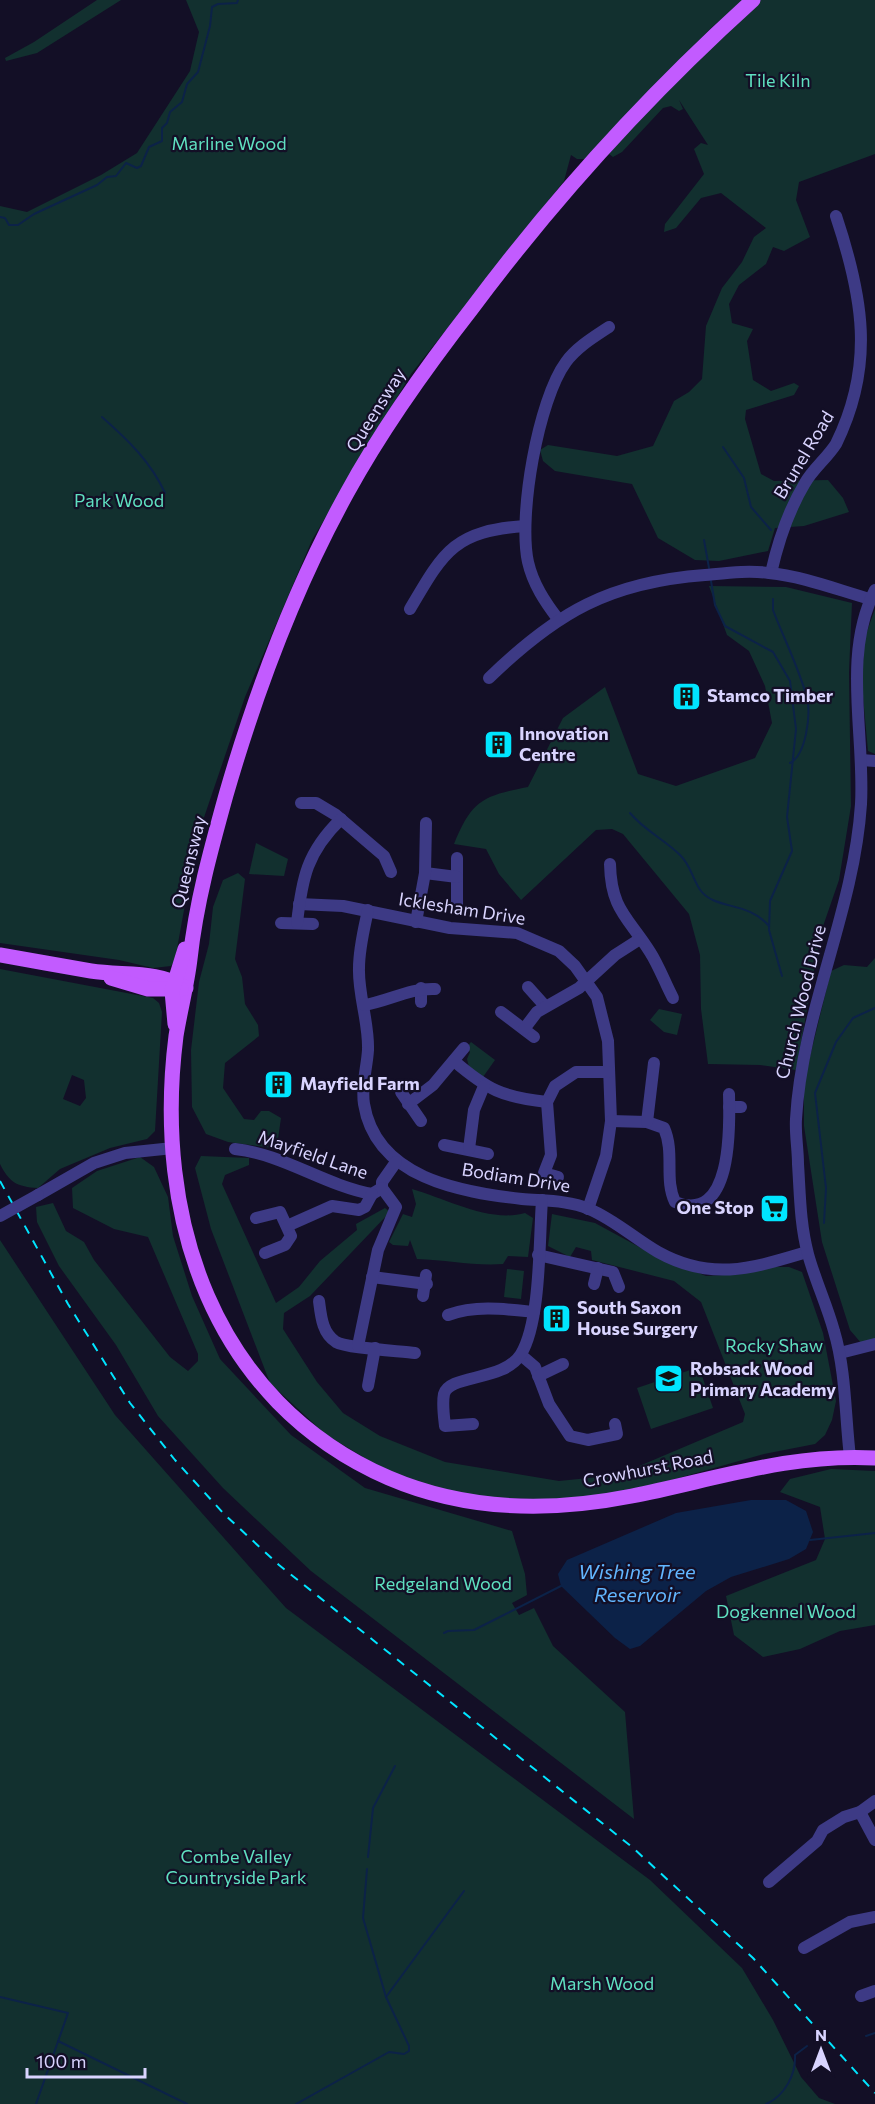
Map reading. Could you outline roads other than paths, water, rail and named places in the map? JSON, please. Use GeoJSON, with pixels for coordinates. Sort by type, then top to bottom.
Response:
{"type":"FeatureCollection","features":[{"type":"Feature","properties":{"kind":"main road","name":"Queensway"},"geometry":{"type":"LineString","coordinates":[[173,1148],[177,986],[192,934],[212,847],[242,740],[292,605],[347,493],[418,379],[503,266],[581,173],[649,101],[753,0]]}},
{"type":"Feature","properties":{"kind":"main road"},"geometry":{"type":"LineString","coordinates":[[0,955],[177,986]]}},
{"type":"Feature","properties":{"kind":"main road","name":"Crowhurst Road"},"geometry":{"type":"LineString","coordinates":[[173,1148],[177,1193],[190,1251],[213,1310],[230,1340],[262,1385],[295,1419],[340,1452],[387,1477],[453,1499],[532,1507],[629,1497],[777,1464],[850,1456],[875,1458]]}},
{"type":"Feature","properties":{"kind":"street","name":"Brunel Road"},"geometry":{"type":"LineString","coordinates":[[771,573],[778,544],[796,500],[806,482],[835,445],[852,411],[862,377],[865,336],[861,297],[836,216]]}},
{"type":"Feature","properties":{"kind":"street"},"geometry":{"type":"LineString","coordinates":[[558,619],[543,599],[529,566],[525,526],[534,448],[549,400],[566,362],[587,341],[609,327]]}},
{"type":"Feature","properties":{"kind":"street"},"geometry":{"type":"LineString","coordinates":[[410,609],[449,548],[479,532],[525,526]]}},
{"type":"Feature","properties":{"kind":"street"},"geometry":{"type":"LineString","coordinates":[[489,678],[525,643],[558,619],[628,586],[677,577],[737,572],[771,573],[873,594]]}},
{"type":"Feature","properties":{"kind":"street","name":"Church Wood Drive"},"geometry":{"type":"LineString","coordinates":[[850,1456],[840,1353],[807,1252],[802,1226],[795,1122],[798,1082],[819,993],[850,882],[861,803],[857,673],[864,615],[873,594]]}},
{"type":"Feature","properties":{"kind":"street"},"geometry":{"type":"LineString","coordinates":[[861,760],[875,761]]}},
{"type":"Feature","properties":{"kind":"street"},"geometry":{"type":"LineString","coordinates":[[301,803],[316,803],[341,819],[384,856],[391,872]]}},
{"type":"Feature","properties":{"kind":"street"},"geometry":{"type":"LineString","coordinates":[[297,923],[304,872],[316,847],[341,819]]}},
{"type":"Feature","properties":{"kind":"street"},"geometry":{"type":"LineString","coordinates":[[416,922],[424,873],[426,823]]}},
{"type":"Feature","properties":{"kind":"street"},"geometry":{"type":"LineString","coordinates":[[457,858],[460,904]]}},
{"type":"Feature","properties":{"kind":"street"},"geometry":{"type":"LineString","coordinates":[[610,864],[610,884],[620,913],[650,951],[673,998]]}},
{"type":"Feature","properties":{"kind":"street"},"geometry":{"type":"LineString","coordinates":[[424,873],[457,877]]}},
{"type":"Feature","properties":{"kind":"street","name":"Icklesham Drive"},"geometry":{"type":"LineString","coordinates":[[299,904],[343,906],[450,928],[505,931],[531,938],[559,951],[597,997],[608,1041],[611,1121],[606,1156],[588,1209]]}},
{"type":"Feature","properties":{"kind":"street","name":"Bodiam Drive"},"geometry":{"type":"LineString","coordinates":[[368,910],[361,941],[358,970],[368,1049],[364,1103],[367,1117],[381,1146],[396,1162],[430,1180],[497,1196],[542,1200],[588,1209],[630,1231],[659,1252],[706,1271],[737,1270],[807,1252]]}},
{"type":"Feature","properties":{"kind":"street"},"geometry":{"type":"LineString","coordinates":[[281,923],[313,924]]}},
{"type":"Feature","properties":{"kind":"street"},"geometry":{"type":"LineString","coordinates":[[501,1012],[529,1033],[545,1006],[560,1000],[615,955],[640,939]]}},
{"type":"Feature","properties":{"kind":"street"},"geometry":{"type":"LineString","coordinates":[[528,987],[545,1006]]}},
{"type":"Feature","properties":{"kind":"street"},"geometry":{"type":"LineString","coordinates":[[364,1005],[421,988],[435,989]]}},
{"type":"Feature","properties":{"kind":"street"},"geometry":{"type":"LineString","coordinates":[[421,988],[421,1002]]}},
{"type":"Feature","properties":{"kind":"street"},"geometry":{"type":"LineString","coordinates":[[408,1104],[433,1085],[464,1048]]}},
{"type":"Feature","properties":{"kind":"street"},"geometry":{"type":"LineString","coordinates":[[454,1061],[484,1086],[525,1100],[548,1102]]}},
{"type":"Feature","properties":{"kind":"street"},"geometry":{"type":"LineString","coordinates":[[647,1122],[654,1063]]}},
{"type":"Feature","properties":{"kind":"street"},"geometry":{"type":"LineString","coordinates":[[558,1177],[543,1176],[551,1155],[548,1102],[555,1086],[576,1072],[609,1072]]}},
{"type":"Feature","properties":{"kind":"street"},"geometry":{"type":"LineString","coordinates":[[469,1149],[474,1110],[484,1086]]}},
{"type":"Feature","properties":{"kind":"street"},"geometry":{"type":"LineString","coordinates":[[401,1092],[421,1121]]}},
{"type":"Feature","properties":{"kind":"street"},"geometry":{"type":"LineString","coordinates":[[611,1121],[647,1122],[664,1128],[669,1141],[670,1191],[675,1202],[690,1208],[700,1207],[712,1197],[728,1153],[733,1103]]}},
{"type":"Feature","properties":{"kind":"street"},"geometry":{"type":"LineString","coordinates":[[444,1145],[488,1154]]}},
{"type":"Feature","properties":{"kind":"street"},"geometry":{"type":"LineString","coordinates":[[0,1216],[102,1160],[125,1154],[173,1148]]}},
{"type":"Feature","properties":{"kind":"street","name":"Mayfield Lane"},"geometry":{"type":"LineString","coordinates":[[235,1149],[252,1151],[334,1185],[377,1191],[396,1162]]}},
{"type":"Feature","properties":{"kind":"street"},"geometry":{"type":"LineString","coordinates":[[289,1231],[332,1206],[359,1210],[365,1207],[377,1191],[396,1207],[384,1234],[372,1277],[358,1346]]}},
{"type":"Feature","properties":{"kind":"street"},"geometry":{"type":"LineString","coordinates":[[473,1424],[445,1426],[443,1396],[447,1388],[457,1382],[504,1370],[521,1354],[527,1341],[534,1312],[542,1200]]}},
{"type":"Feature","properties":{"kind":"street"},"geometry":{"type":"LineString","coordinates":[[256,1218],[280,1212],[289,1231],[285,1245],[266,1253]]}},
{"type":"Feature","properties":{"kind":"street"},"geometry":{"type":"LineString","coordinates":[[538,1255],[613,1272],[617,1275],[619,1287]]}},
{"type":"Feature","properties":{"kind":"street"},"geometry":{"type":"LineString","coordinates":[[594,1284],[598,1268]]}},
{"type":"Feature","properties":{"kind":"street"},"geometry":{"type":"LineString","coordinates":[[372,1277],[425,1285]]}},
{"type":"Feature","properties":{"kind":"street"},"geometry":{"type":"LineString","coordinates":[[319,1301],[321,1321],[328,1334],[338,1343],[415,1353]]}},
{"type":"Feature","properties":{"kind":"street"},"geometry":{"type":"LineString","coordinates":[[448,1315],[461,1305],[534,1312]]}},
{"type":"Feature","properties":{"kind":"street"},"geometry":{"type":"LineString","coordinates":[[840,1353],[875,1344]]}},
{"type":"Feature","properties":{"kind":"street"},"geometry":{"type":"LineString","coordinates":[[368,1386],[375,1348]]}},
{"type":"Feature","properties":{"kind":"street"},"geometry":{"type":"LineString","coordinates":[[521,1354],[535,1367],[544,1408],[574,1438],[588,1440],[617,1434],[615,1424]]}},
{"type":"Feature","properties":{"kind":"street"},"geometry":{"type":"LineString","coordinates":[[538,1376],[563,1364]]}},
{"type":"Feature","properties":{"kind":"street"},"geometry":{"type":"LineString","coordinates":[[769,1882],[781,1866],[817,1841],[822,1830],[844,1817],[860,1812],[875,1801]]}},
{"type":"Feature","properties":{"kind":"street"},"geometry":{"type":"LineString","coordinates":[[860,1812],[875,1840]]}},
{"type":"Feature","properties":{"kind":"street"},"geometry":{"type":"LineString","coordinates":[[846,1909],[850,1922]]}},
{"type":"Feature","properties":{"kind":"street"},"geometry":{"type":"LineString","coordinates":[[804,1948],[850,1922],[875,1917]]}},
{"type":"Feature","properties":{"kind":"street"},"geometry":{"type":"LineString","coordinates":[[861,1996],[875,1991]]}},
{"type":"Feature","properties":{"kind":"water","name":"Wishing Tree Reservoir"},"geometry":{"type":"Polygon","coordinates":[[[751,1500],[786,1500],[806,1511],[813,1532],[806,1549],[789,1559],[731,1577],[706,1591],[640,1646],[630,1649],[615,1638],[561,1586],[558,1574],[567,1560],[676,1513],[751,1500]]]}},
{"type":"Feature","properties":{"kind":"waterway"},"geometry":{"type":"LineString","coordinates":[[0,217],[5,218],[9,225],[18,225],[34,214],[97,185],[107,177],[116,176],[126,163],[137,168],[141,166],[149,147],[162,141],[162,128],[167,123],[170,112],[182,102],[187,84],[198,72],[210,26],[212,7],[218,4],[237,3],[238,0]]}},
{"type":"Feature","properties":{"kind":"waterway"},"geometry":{"type":"LineString","coordinates":[[102,417],[138,452],[153,471],[165,493]]}},
{"type":"Feature","properties":{"kind":"waterway"},"geometry":{"type":"LineString","coordinates":[[723,447],[744,478],[751,507],[771,530]]}},
{"type":"Feature","properties":{"kind":"waterway"},"geometry":{"type":"LineString","coordinates":[[704,540],[709,568]]}},
{"type":"Feature","properties":{"kind":"waterway"},"geometry":{"type":"LineString","coordinates":[[711,581],[715,605],[725,626],[773,652],[790,681],[796,729],[787,817],[792,851],[770,901],[769,930],[782,976]]}},
{"type":"Feature","properties":{"kind":"waterway"},"geometry":{"type":"LineString","coordinates":[[773,599],[773,610],[800,676],[808,705],[806,734],[800,752],[790,763]]}},
{"type":"Feature","properties":{"kind":"waterway"},"geometry":{"type":"LineString","coordinates":[[630,813],[684,859],[698,887],[707,897],[752,913],[769,926]]}},
{"type":"Feature","properties":{"kind":"waterway"},"geometry":{"type":"LineString","coordinates":[[824,1223],[826,1188],[815,1093],[836,1042],[853,1018],[875,1008]]}},
{"type":"Feature","properties":{"kind":"waterway"},"geometry":{"type":"LineString","coordinates":[[810,1540],[875,1533]]}},
{"type":"Feature","properties":{"kind":"waterway"},"geometry":{"type":"LineString","coordinates":[[444,1633],[474,1630],[561,1586]]}},
{"type":"Feature","properties":{"kind":"waterway"},"geometry":{"type":"LineString","coordinates":[[368,1857],[373,1808],[395,1766]]}},
{"type":"Feature","properties":{"kind":"waterway"},"geometry":{"type":"LineString","coordinates":[[296,2104],[389,2052],[404,2054],[409,2051],[409,2046],[386,1997],[363,1918],[367,1869]]}},
{"type":"Feature","properties":{"kind":"waterway"},"geometry":{"type":"LineString","coordinates":[[386,1997],[464,1891]]}},
{"type":"Feature","properties":{"kind":"waterway"},"geometry":{"type":"LineString","coordinates":[[0,1997],[68,2013],[36,2104]]}},
{"type":"Feature","properties":{"kind":"waterway"},"geometry":{"type":"LineString","coordinates":[[866,2036],[875,2033]]}},
{"type":"Feature","properties":{"kind":"waterway"},"geometry":{"type":"LineString","coordinates":[[58,2041],[187,2104]]}},
{"type":"Feature","properties":{"kind":"waterway"},"geometry":{"type":"LineString","coordinates":[[766,2104],[784,2090],[794,2070],[795,2055],[807,2046]]}},
{"type":"Feature","properties":{"kind":"railway"},"geometry":{"type":"LineString","coordinates":[[0,1181],[68,1304],[130,1403],[175,1460],[224,1514],[279,1565],[632,1847],[753,1958],[875,2093]]}},
{"type":"Feature","properties":{"kind":"place","name":"Stamco Timber"},"geometry":{"type":"Point","coordinates":[686,696]}},
{"type":"Feature","properties":{"kind":"place","name":"Innovation Centre"},"geometry":{"type":"Point","coordinates":[498,744]}},
{"type":"Feature","properties":{"kind":"place","name":"Mayfield Farm"},"geometry":{"type":"Point","coordinates":[279,1084]}},
{"type":"Feature","properties":{"kind":"place","name":"One Stop"},"geometry":{"type":"Point","coordinates":[775,1208]}},
{"type":"Feature","properties":{"kind":"place","name":"South Saxon House Surgery"},"geometry":{"type":"Point","coordinates":[556,1318]}},
{"type":"Feature","properties":{"kind":"place","name":"Robsack Wood Primary Academy"},"geometry":{"type":"Point","coordinates":[669,1379]}},
{"type":"Feature","properties":{"kind":"park label","name":"Tile Kiln"},"geometry":{"type":"Point","coordinates":[778,81]}},
{"type":"Feature","properties":{"kind":"park label","name":"Marline Wood"},"geometry":{"type":"Point","coordinates":[229,144]}},
{"type":"Feature","properties":{"kind":"park label","name":"Park Wood"},"geometry":{"type":"Point","coordinates":[119,501]}},
{"type":"Feature","properties":{"kind":"park label","name":"Rocky Shaw"},"geometry":{"type":"Point","coordinates":[774,1346]}},
{"type":"Feature","properties":{"kind":"park label","name":"Redgeland Wood"},"geometry":{"type":"Point","coordinates":[443,1584]}},
{"type":"Feature","properties":{"kind":"park label","name":"Dogkennel Wood"},"geometry":{"type":"Point","coordinates":[786,1612]}},
{"type":"Feature","properties":{"kind":"park label","name":"Combe Valley Countryside Park"},"geometry":{"type":"Point","coordinates":[236,1867]}},
{"type":"Feature","properties":{"kind":"park label","name":"Marsh Wood"},"geometry":{"type":"Point","coordinates":[602,1984]}}]}
